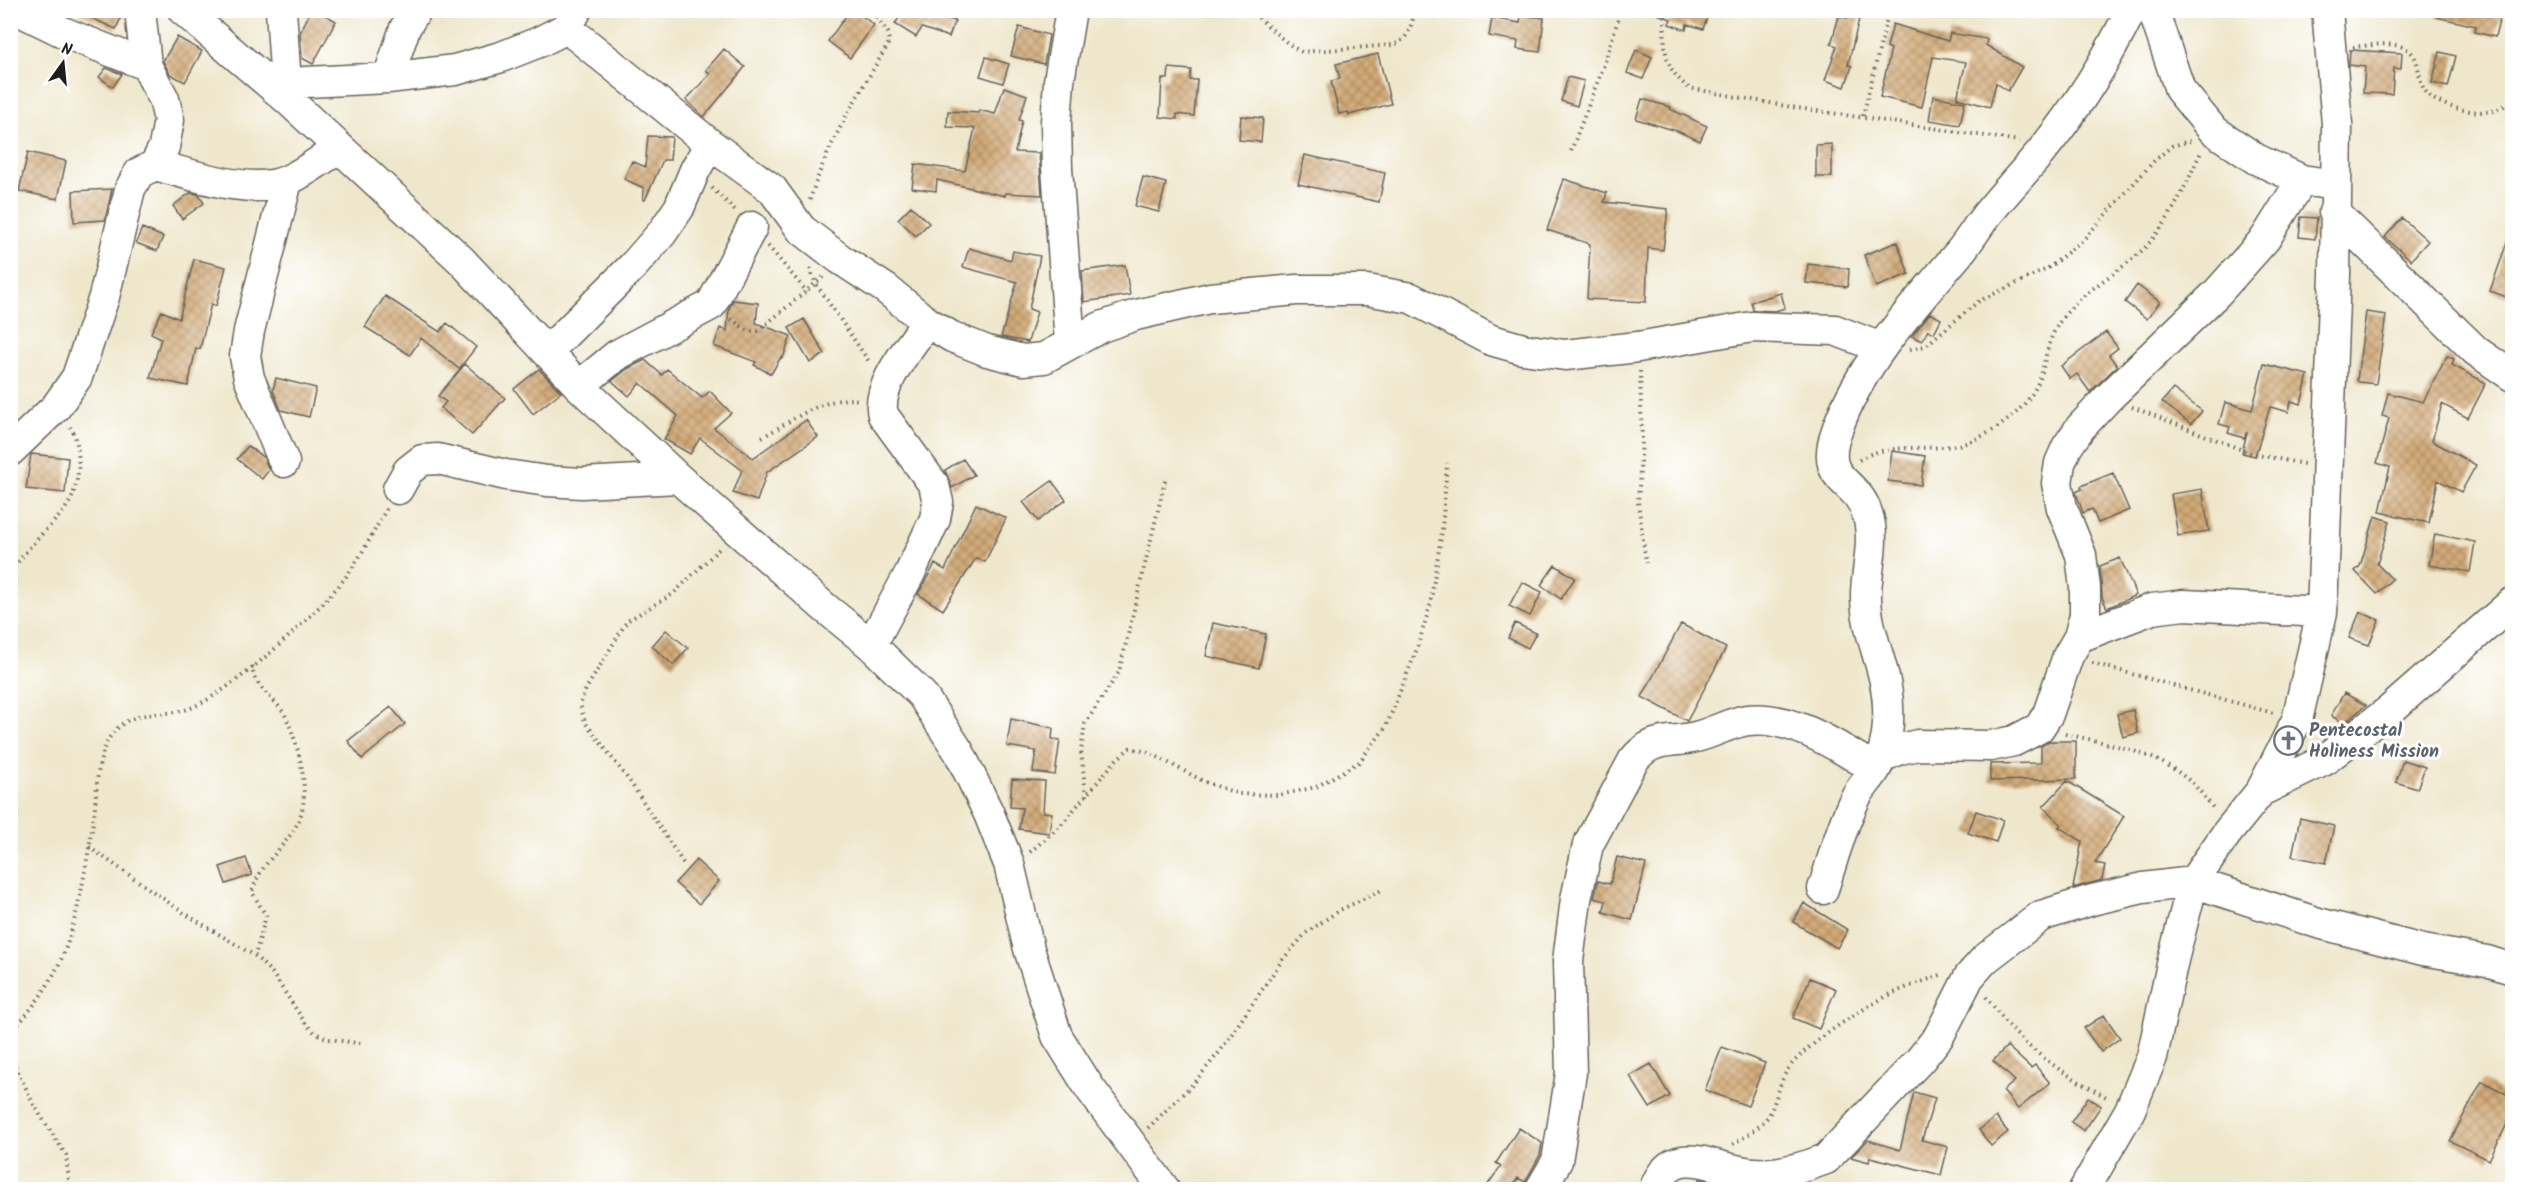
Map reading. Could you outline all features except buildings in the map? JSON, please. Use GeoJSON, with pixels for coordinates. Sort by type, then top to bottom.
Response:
{"type":"FeatureCollection","features":[{"type":"Feature","properties":{"kind":"street"},"geometry":{"type":"LineString","coordinates":[[18,10],[65,33],[146,65]]}},
{"type":"Feature","properties":{"kind":"street"},"geometry":{"type":"LineString","coordinates":[[10,451],[56,407],[77,377],[104,297],[130,189],[139,173],[155,165],[164,147],[169,120],[164,99],[146,65],[140,10]]}},
{"type":"Feature","properties":{"kind":"street"},"geometry":{"type":"LineString","coordinates":[[281,10],[286,91]]}},
{"type":"Feature","properties":{"kind":"street"},"geometry":{"type":"LineString","coordinates":[[388,78],[405,28],[416,10]]}},
{"type":"Feature","properties":{"kind":"street"},"geometry":{"type":"LineString","coordinates":[[1070,343],[1057,168],[1056,122],[1059,81],[1071,10]]}},
{"type":"Feature","properties":{"kind":"street"},"geometry":{"type":"LineString","coordinates":[[1879,763],[1888,705],[1881,663],[1869,628],[1866,594],[1871,528],[1860,498],[1838,477],[1832,458],[1836,431],[1850,401],[1883,345],[1962,249],[1987,214],[2046,145],[2119,36],[2131,10]]}},
{"type":"Feature","properties":{"kind":"street"},"geometry":{"type":"LineString","coordinates":[[2153,10],[2180,90],[2209,135],[2302,180],[2335,199],[2476,351],[2512,376]]}},
{"type":"Feature","properties":{"kind":"street"},"geometry":{"type":"LineString","coordinates":[[2084,1190],[2130,1110],[2152,1057],[2193,882],[2231,828],[2261,791],[2297,720],[2322,612],[2335,275],[2337,124],[2327,10]]}},
{"type":"Feature","properties":{"kind":"street"},"geometry":{"type":"LineString","coordinates":[[186,12],[286,91],[340,148],[461,260],[579,386],[678,478],[871,645],[922,695],[948,734],[989,814],[1009,864],[1029,949],[1057,1036],[1089,1087],[1165,1190]]}},
{"type":"Feature","properties":{"kind":"street"},"geometry":{"type":"LineString","coordinates":[[286,91],[466,66],[501,57],[572,19],[710,144],[772,189],[801,229],[840,259],[886,289],[927,322],[952,337],[987,351],[1023,360],[1044,358],[1101,327],[1136,315],[1210,298],[1296,290],[1367,290],[1411,298],[1491,340],[1523,349],[1565,355],[1638,347],[1752,327],[1835,330],[1883,345]]}},
{"type":"Feature","properties":{"kind":"street"},"geometry":{"type":"LineString","coordinates":[[548,351],[634,265],[662,233],[679,208],[695,170],[710,144]]}},
{"type":"Feature","properties":{"kind":"street"},"geometry":{"type":"LineString","coordinates":[[155,165],[230,183],[264,186],[287,181],[340,148]]}},
{"type":"Feature","properties":{"kind":"street"},"geometry":{"type":"LineString","coordinates":[[1823,889],[1843,825],[1856,797],[1879,763],[1900,749],[1918,745],[1991,746],[2014,741],[2039,728],[2048,714],[2085,615],[2081,555],[2062,508],[2057,483],[2060,464],[2067,447],[2080,428],[2108,398],[2217,293],[2259,246],[2302,180]]}},
{"type":"Feature","properties":{"kind":"street"},"geometry":{"type":"LineString","coordinates":[[284,462],[249,378],[245,356],[249,331],[287,181]]}},
{"type":"Feature","properties":{"kind":"street"},"geometry":{"type":"LineString","coordinates":[[579,386],[618,355],[711,305],[752,227]]}},
{"type":"Feature","properties":{"kind":"street"},"geometry":{"type":"LineString","coordinates":[[871,645],[910,573],[935,519],[938,502],[934,485],[883,415],[883,395],[927,322]]}},
{"type":"Feature","properties":{"kind":"street"},"geometry":{"type":"LineString","coordinates":[[398,489],[408,471],[422,460],[438,459],[506,475],[547,481],[582,483],[678,478]]}},
{"type":"Feature","properties":{"kind":"street"},"geometry":{"type":"LineString","coordinates":[[2073,646],[2152,609],[2184,605],[2322,612]]}},
{"type":"Feature","properties":{"kind":"street"},"geometry":{"type":"LineString","coordinates":[[2261,791],[2323,761],[2390,710],[2511,608]]}},
{"type":"Feature","properties":{"kind":"street"},"geometry":{"type":"LineString","coordinates":[[1540,1190],[1557,1161],[1571,1073],[1568,961],[1578,888],[1588,845],[1638,754],[1643,748],[1663,741],[1707,734],[1746,720],[1770,719],[1820,736],[1879,763]]}},
{"type":"Feature","properties":{"kind":"street"},"geometry":{"type":"LineString","coordinates":[[1654,1190],[1659,1175],[1669,1166],[1684,1160],[1704,1161],[1734,1171],[1771,1173],[1806,1167],[1826,1159],[1920,1060],[1939,1036],[1957,975],[1985,959],[2041,916],[2112,895],[2143,888],[2193,882],[2318,923],[2423,950],[2487,961],[2512,969]]}},
{"type":"Feature","properties":{"kind":"path"},"geometry":{"type":"LineString","coordinates":[[762,437],[829,402],[883,395],[816,284],[803,252],[801,229],[813,190],[840,126],[856,95],[889,43],[888,33],[871,10]]}},
{"type":"Feature","properties":{"kind":"path"},"geometry":{"type":"LineString","coordinates":[[1249,10],[1264,21],[1289,46],[1302,52],[1402,43],[1408,34],[1415,10]]}},
{"type":"Feature","properties":{"kind":"path"},"geometry":{"type":"LineString","coordinates":[[1571,151],[1604,65],[1621,10]]}},
{"type":"Feature","properties":{"kind":"path"},"geometry":{"type":"LineString","coordinates":[[1665,10],[1664,33],[1668,62],[1676,78],[1689,88],[1791,107],[2046,145]]}},
{"type":"Feature","properties":{"kind":"path"},"geometry":{"type":"LineString","coordinates":[[1863,117],[1889,10]]}},
{"type":"Feature","properties":{"kind":"path"},"geometry":{"type":"LineString","coordinates":[[2331,48],[2393,44],[2406,48],[2415,56],[2425,91],[2433,99],[2451,107],[2468,111],[2494,111],[2512,102]]}},
{"type":"Feature","properties":{"kind":"path"},"geometry":{"type":"LineString","coordinates":[[1883,345],[1911,349],[1925,346],[1979,301],[2048,269],[2084,239],[2155,160],[2172,146],[2209,135]]}},
{"type":"Feature","properties":{"kind":"path"},"geometry":{"type":"LineString","coordinates":[[1838,477],[1860,459],[1872,453],[1942,447],[1976,440],[2007,422],[2034,391],[2040,379],[2050,340],[2060,321],[2078,301],[2138,255],[2157,233],[2178,201],[2209,135]]}},
{"type":"Feature","properties":{"kind":"path"},"geometry":{"type":"LineString","coordinates":[[711,305],[753,332],[758,331],[816,284]]}},
{"type":"Feature","properties":{"kind":"path"},"geometry":{"type":"LineString","coordinates":[[1638,347],[1642,401],[1638,502],[1646,563]]}},
{"type":"Feature","properties":{"kind":"path"},"geometry":{"type":"LineString","coordinates":[[2108,398],[2253,454],[2328,468]]}},
{"type":"Feature","properties":{"kind":"path"},"geometry":{"type":"LineString","coordinates":[[10,571],[58,519],[71,501],[80,458],[77,436],[56,407]]}},
{"type":"Feature","properties":{"kind":"path"},"geometry":{"type":"LineString","coordinates":[[1009,864],[1040,844],[1060,826],[1117,759],[1130,748],[1148,752],[1205,782],[1239,794],[1280,795],[1316,787],[1359,762],[1386,727],[1430,606],[1442,530],[1446,463]]}},
{"type":"Feature","properties":{"kind":"path"},"geometry":{"type":"LineString","coordinates":[[1086,797],[1082,751],[1085,724],[1119,672],[1166,477]]}},
{"type":"Feature","properties":{"kind":"path"},"geometry":{"type":"LineString","coordinates":[[10,1033],[56,971],[69,939],[89,847],[103,749],[112,734],[137,716],[153,712],[176,713],[193,707],[254,665],[320,607],[346,577],[398,489]]}},
{"type":"Feature","properties":{"kind":"path"},"geometry":{"type":"LineString","coordinates":[[683,863],[631,783],[585,722],[580,704],[586,689],[627,621],[673,594],[738,529]]}},
{"type":"Feature","properties":{"kind":"path"},"geometry":{"type":"LineString","coordinates":[[2073,646],[2297,720]]}},
{"type":"Feature","properties":{"kind":"path"},"geometry":{"type":"LineString","coordinates":[[254,665],[254,677],[283,712],[288,723],[303,776],[304,791],[303,808],[287,843],[258,876],[252,892],[266,916],[255,956]]}},
{"type":"Feature","properties":{"kind":"path"},"geometry":{"type":"LineString","coordinates":[[2039,728],[2129,749],[2157,761],[2187,778],[2231,828]]}},
{"type":"Feature","properties":{"kind":"path"},"geometry":{"type":"LineString","coordinates":[[89,847],[184,913],[255,956],[272,973],[306,1024],[315,1033],[329,1039],[364,1044]]}},
{"type":"Feature","properties":{"kind":"path"},"geometry":{"type":"LineString","coordinates":[[1132,1143],[1194,1083],[1221,1050],[1283,959],[1306,933],[1340,910],[1384,889]]}},
{"type":"Feature","properties":{"kind":"path"},"geometry":{"type":"LineString","coordinates":[[1704,1161],[1754,1131],[1767,1118],[1790,1066],[1809,1048],[1894,992],[1957,975],[2036,1052],[2067,1075],[2130,1110]]}},
{"type":"Feature","properties":{"kind":"path"},"geometry":{"type":"LineString","coordinates":[[10,1055],[35,1107],[66,1155],[70,1190]]}},
{"type":"Feature","properties":{"kind":"place","name":"Pentecostal Holiness Mission"},"geometry":{"type":"Point","coordinates":[2288,740]}}]}
